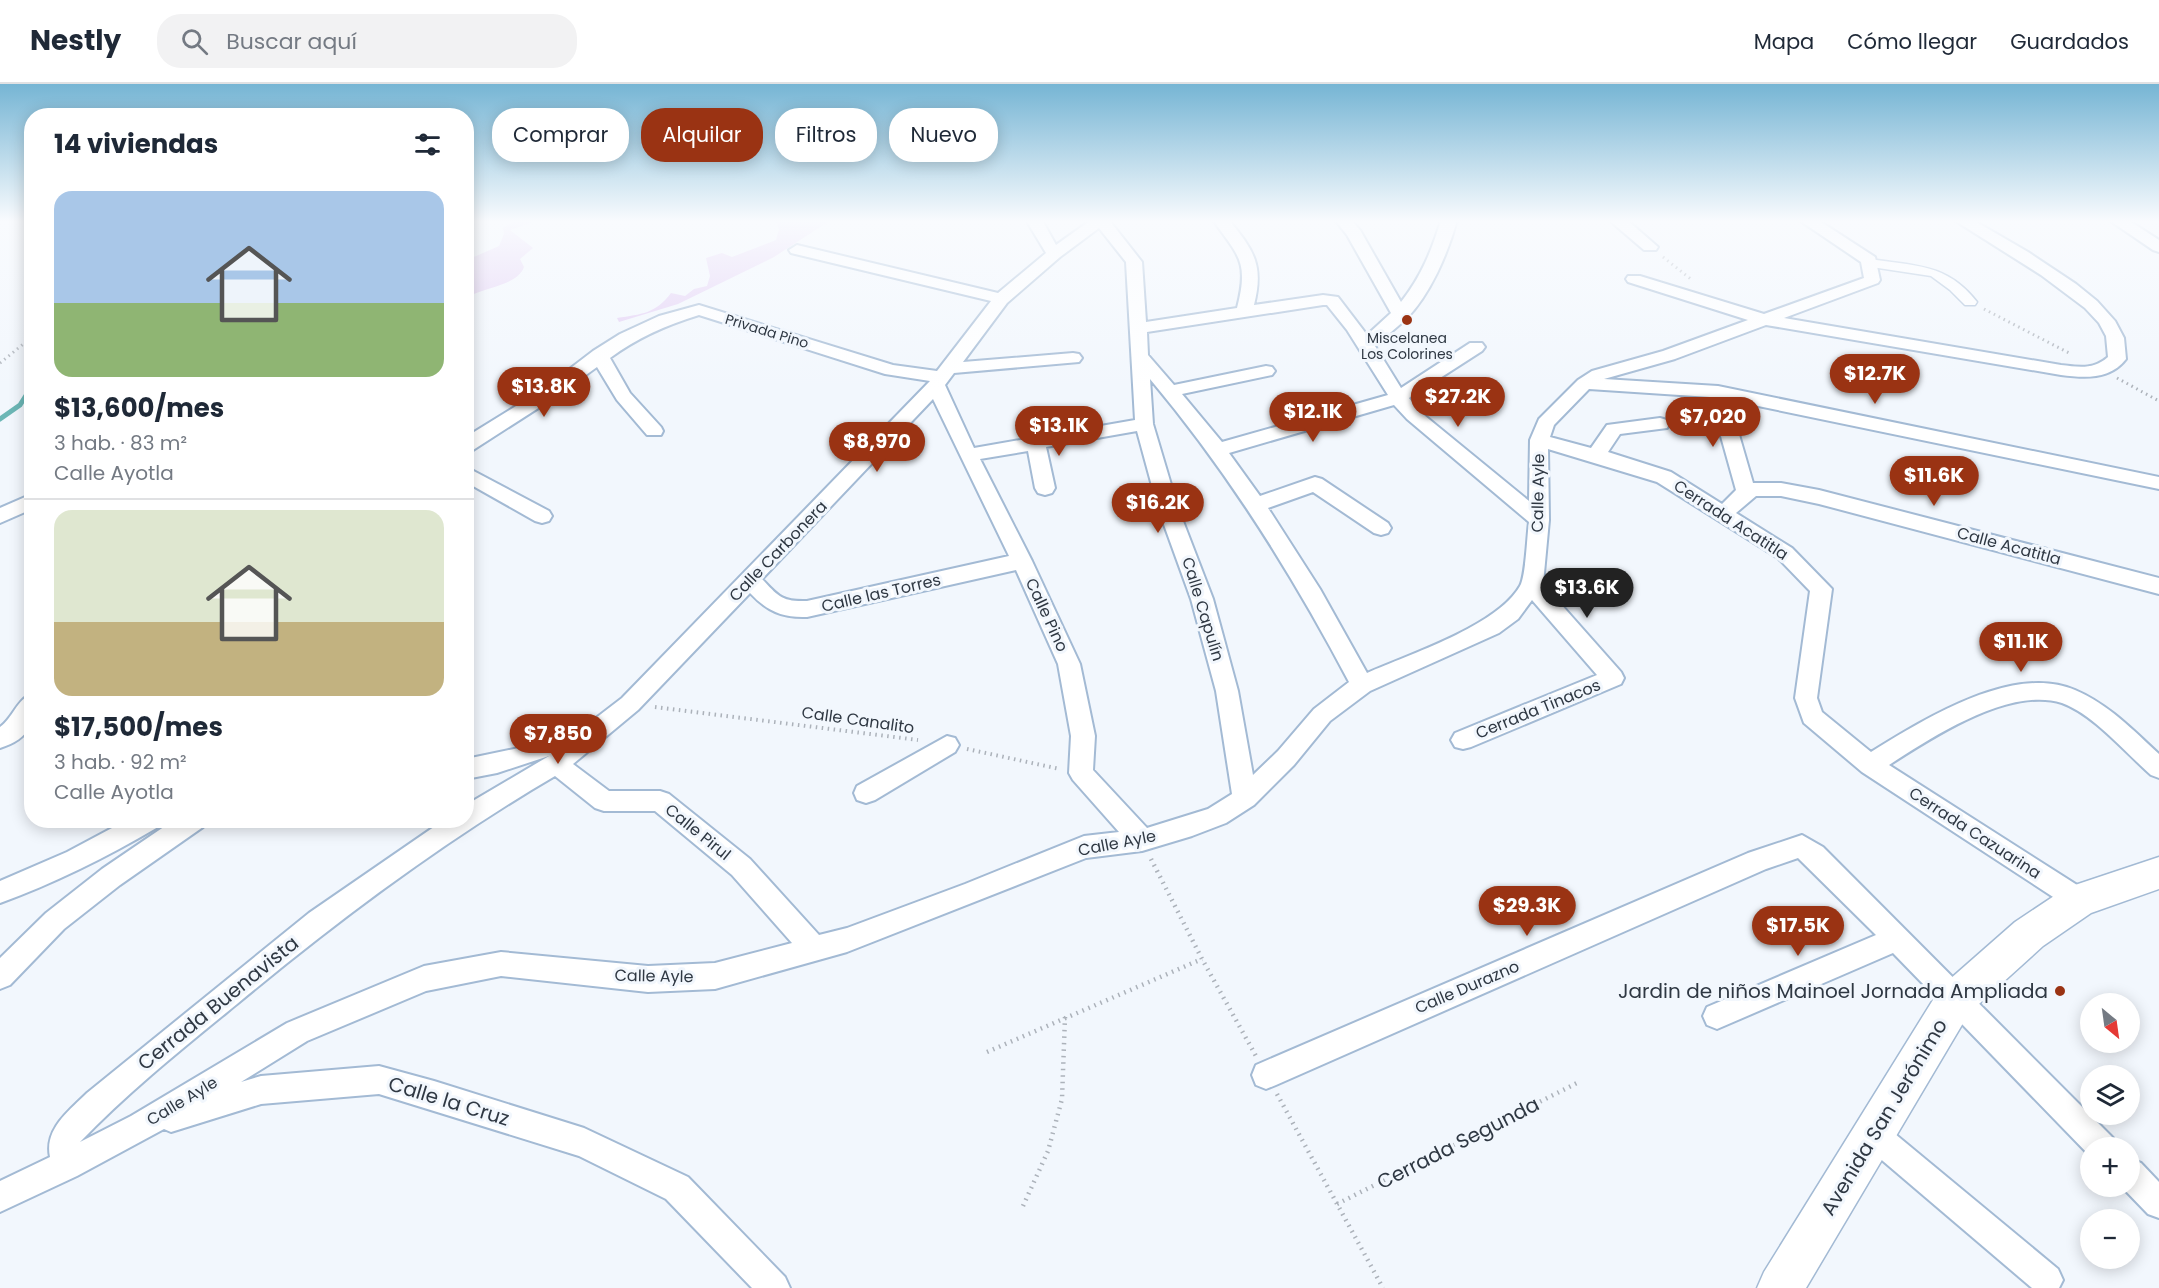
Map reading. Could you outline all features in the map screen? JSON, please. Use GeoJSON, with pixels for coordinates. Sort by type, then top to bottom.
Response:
{"type":"FeatureCollection","features":[{"type":"Feature","properties":{"kind":"main road","name":"Avenida San Jerónimo"},"geometry":{"type":"LineString","coordinates":[[1780,1288],[1955,1000],[2029,934],[2079,900],[2159,873]]}},
{"type":"Feature","properties":{"kind":"street"},"geometry":{"type":"LineString","coordinates":[[906,276],[1001,299]]}},
{"type":"Feature","properties":{"kind":"street","name":"Calle Carbonera"},"geometry":{"type":"LineString","coordinates":[[630,704],[942,377],[1001,299],[1028,276]]}},
{"type":"Feature","properties":{"kind":"street","name":"Calle Capulín"},"geometry":{"type":"LineString","coordinates":[[1135,276],[1144,424],[1168,508],[1202,599],[1227,691],[1245,798]]}},
{"type":"Feature","properties":{"kind":"street"},"geometry":{"type":"LineString","coordinates":[[1244,312],[1252,282],[1251,276]]}},
{"type":"Feature","properties":{"kind":"street"},"geometry":{"type":"LineString","coordinates":[[1378,276],[1400,315]]}},
{"type":"Feature","properties":{"kind":"street"},"geometry":{"type":"LineString","coordinates":[[1366,345],[1400,315],[1428,276]]}},
{"type":"Feature","properties":{"kind":"street","name":"Calle Ayle"},"geometry":{"type":"LineString","coordinates":[[66,1165],[141,1126],[297,1032],[424,979],[501,964],[648,979],[715,976],[814,950],[943,904],[1084,847],[1142,840],[1216,816],[1245,798],[1286,758],[1322,715],[1362,685],[1491,627],[1510,613],[1532,586],[1539,520],[1539,440],[1545,423],[1584,384],[1598,375],[1669,355],[1872,280],[1872,276]]}},
{"type":"Feature","properties":{"kind":"street"},"geometry":{"type":"LineString","coordinates":[[1940,276],[1970,302]]}},
{"type":"Feature","properties":{"kind":"street"},"geometry":{"type":"LineString","coordinates":[[1634,279],[1717,303],[1765,320],[2086,374],[2104,371],[2117,359],[2115,335],[2098,312],[2053,276]]}},
{"type":"Feature","properties":{"kind":"street"},"geometry":{"type":"LineString","coordinates":[[1138,328],[1332,300],[1366,345],[1397,398],[1539,520]]}},
{"type":"Feature","properties":{"kind":"street","name":"Privada Pino"},"geometry":{"type":"LineString","coordinates":[[474,441],[548,394],[599,355],[636,333],[665,320],[699,310],[891,370],[942,377],[1073,358]]}},
{"type":"Feature","properties":{"kind":"street"},"geometry":{"type":"LineString","coordinates":[[1218,450],[1397,398],[1476,347]]}},
{"type":"Feature","properties":{"kind":"street"},"geometry":{"type":"LineString","coordinates":[[599,355],[623,396],[654,431]]}},
{"type":"Feature","properties":{"kind":"street"},"geometry":{"type":"LineString","coordinates":[[1140,356],[1218,450],[1256,505],[1316,599],[1362,685]]}},
{"type":"Feature","properties":{"kind":"street"},"geometry":{"type":"LineString","coordinates":[[1170,391],[1266,371]]}},
{"type":"Feature","properties":{"kind":"street","name":"Calle Pino"},"geometry":{"type":"LineString","coordinates":[[942,377],[968,455],[1022,561],[1069,664],[1083,736],[1081,773]]}},
{"type":"Feature","properties":{"kind":"street"},"geometry":{"type":"LineString","coordinates":[[1584,384],[1718,392],[2159,483]]}},
{"type":"Feature","properties":{"kind":"street"},"geometry":{"type":"LineString","coordinates":[[1718,392],[1746,492],[1725,513]]}},
{"type":"Feature","properties":{"kind":"street"},"geometry":{"type":"LineString","coordinates":[[968,455],[1144,424]]}},
{"type":"Feature","properties":{"kind":"street"},"geometry":{"type":"LineString","coordinates":[[1596,455],[1614,429],[1660,424]]}},
{"type":"Feature","properties":{"kind":"street","name":"Cerrada Acatitla"},"geometry":{"type":"LineString","coordinates":[[1539,440],[1664,477],[1725,513],[1785,553],[1821,589],[1806,698],[1812,717],[1870,765]]}},
{"type":"Feature","properties":{"kind":"street"},"geometry":{"type":"LineString","coordinates":[[1036,443],[1045,488]]}},
{"type":"Feature","properties":{"kind":"street"},"geometry":{"type":"LineString","coordinates":[[474,478],[542,516]]}},
{"type":"Feature","properties":{"kind":"street"},"geometry":{"type":"LineString","coordinates":[[1256,505],[1315,484],[1381,528]]}},
{"type":"Feature","properties":{"kind":"street","name":"Calle Acatitla"},"geometry":{"type":"LineString","coordinates":[[1746,492],[1759,489],[1776,490],[1819,497],[2159,586]]}},
{"type":"Feature","properties":{"kind":"street"},"geometry":{"type":"LineString","coordinates":[[0,516],[24,505]]}},
{"type":"Feature","properties":{"kind":"street","name":"Calle las Torres"},"geometry":{"type":"LineString","coordinates":[[750,580],[776,606],[785,611],[807,609],[1022,561]]}},
{"type":"Feature","properties":{"kind":"street","name":"Cerrada Tinacos"},"geometry":{"type":"LineString","coordinates":[[1462,740],[1613,678],[1532,586]]}},
{"type":"Feature","properties":{"kind":"street"},"geometry":{"type":"LineString","coordinates":[[1870,765],[1977,705],[2012,695],[2037,692],[2064,694],[2100,716],[2159,768]]}},
{"type":"Feature","properties":{"kind":"street"},"geometry":{"type":"LineString","coordinates":[[474,768],[487,767],[542,750],[630,704]]}},
{"type":"Feature","properties":{"kind":"street","name":"Cerrada Buenavista"},"geometry":{"type":"LineString","coordinates":[[474,814],[556,764],[630,704]]}},
{"type":"Feature","properties":{"kind":"street"},"geometry":{"type":"LineString","coordinates":[[0,739],[17,727],[24,716]]}},
{"type":"Feature","properties":{"kind":"street"},"geometry":{"type":"LineString","coordinates":[[866,793],[947,745]]}},
{"type":"Feature","properties":{"kind":"street","name":"Calle Pirul"},"geometry":{"type":"LineString","coordinates":[[556,764],[604,801],[660,801],[741,867],[814,950]]}},
{"type":"Feature","properties":{"kind":"street","name":"Cerrada Cazuarina"},"geometry":{"type":"LineString","coordinates":[[1870,765],[2079,900]]}},
{"type":"Feature","properties":{"kind":"street"},"geometry":{"type":"LineString","coordinates":[[1081,773],[1142,840]]}},
{"type":"Feature","properties":{"kind":"street"},"geometry":{"type":"LineString","coordinates":[[0,892],[48,874],[136,828]]}},
{"type":"Feature","properties":{"kind":"street"},"geometry":{"type":"LineString","coordinates":[[0,976],[64,914],[111,877],[182,828]]}},
{"type":"Feature","properties":{"kind":"street","name":"Cerrada Buenavista"},"geometry":{"type":"LineString","coordinates":[[66,1165],[63,1151],[65,1136],[97,1103],[318,921],[452,828]]}},
{"type":"Feature","properties":{"kind":"street","name":"Calle Durazno"},"geometry":{"type":"LineString","coordinates":[[1266,1075],[1788,849],[1802,846],[1814,855],[1896,939]]}},
{"type":"Feature","properties":{"kind":"street"},"geometry":{"type":"LineString","coordinates":[[1717,1016],[1896,939],[2092,1137]]}},
{"type":"Feature","properties":{"kind":"street","name":"Calle la Cruz"},"geometry":{"type":"LineString","coordinates":[[141,1126],[261,1090],[379,1080],[584,1143],[677,1188],[774,1288]]}},
{"type":"Feature","properties":{"kind":"street"},"geometry":{"type":"LineString","coordinates":[[1874,1134],[2047,1280]]}},
{"type":"Feature","properties":{"kind":"street"},"geometry":{"type":"LineString","coordinates":[[0,1197],[66,1165]]}},
{"type":"Feature","properties":{"kind":"street"},"geometry":{"type":"LineString","coordinates":[[2140,1184],[2159,1203]]}},
{"type":"Feature","properties":{"kind":"path"},"geometry":{"type":"LineString","coordinates":[[1687,276],[1717,303]]}},
{"type":"Feature","properties":{"kind":"path"},"geometry":{"type":"LineString","coordinates":[[1970,302],[2159,401]]}},
{"type":"Feature","properties":{"kind":"path"},"geometry":{"type":"LineString","coordinates":[[0,363],[24,344]]}},
{"type":"Feature","properties":{"kind":"path","name":"Calle Canalito"},"geometry":{"type":"LineString","coordinates":[[630,704],[947,745],[1081,773]]}},
{"type":"Feature","properties":{"kind":"path"},"geometry":{"type":"LineString","coordinates":[[987,1052],[1202,958]]}},
{"type":"Feature","properties":{"kind":"path"},"geometry":{"type":"LineString","coordinates":[[1023,1206],[1048,1151],[1062,1099],[1065,1017]]}},
{"type":"Feature","properties":{"kind":"path","name":"Cerrada Segunda"},"geometry":{"type":"LineString","coordinates":[[1337,1203],[1579,1082]]}},
{"type":"Feature","properties":{"kind":"shaded area"},"geometry":{"type":"Polygon","coordinates":[[[474,276],[517,276],[474,294],[474,276]]]}},
{"type":"Feature","properties":{"kind":"shaded area"},"geometry":{"type":"Polygon","coordinates":[[[710,276],[735,276],[678,304],[619,322],[617,318],[641,314],[653,309],[671,293],[685,296],[694,289],[707,286],[710,276]]]}},
{"type":"Feature","properties":{"kind":"waterway"},"geometry":{"type":"LineString","coordinates":[[0,419],[20,405],[24,399]]}},
{"type":"Feature","properties":{"kind":"place","name":"Miscelanea Los Colorines"},"geometry":{"type":"Point","coordinates":[1407,320]}},
{"type":"Feature","properties":{"kind":"place","name":"Jardin de niños Mainoel Jornada Ampliada"},"geometry":{"type":"Point","coordinates":[2060,991]}}]}
